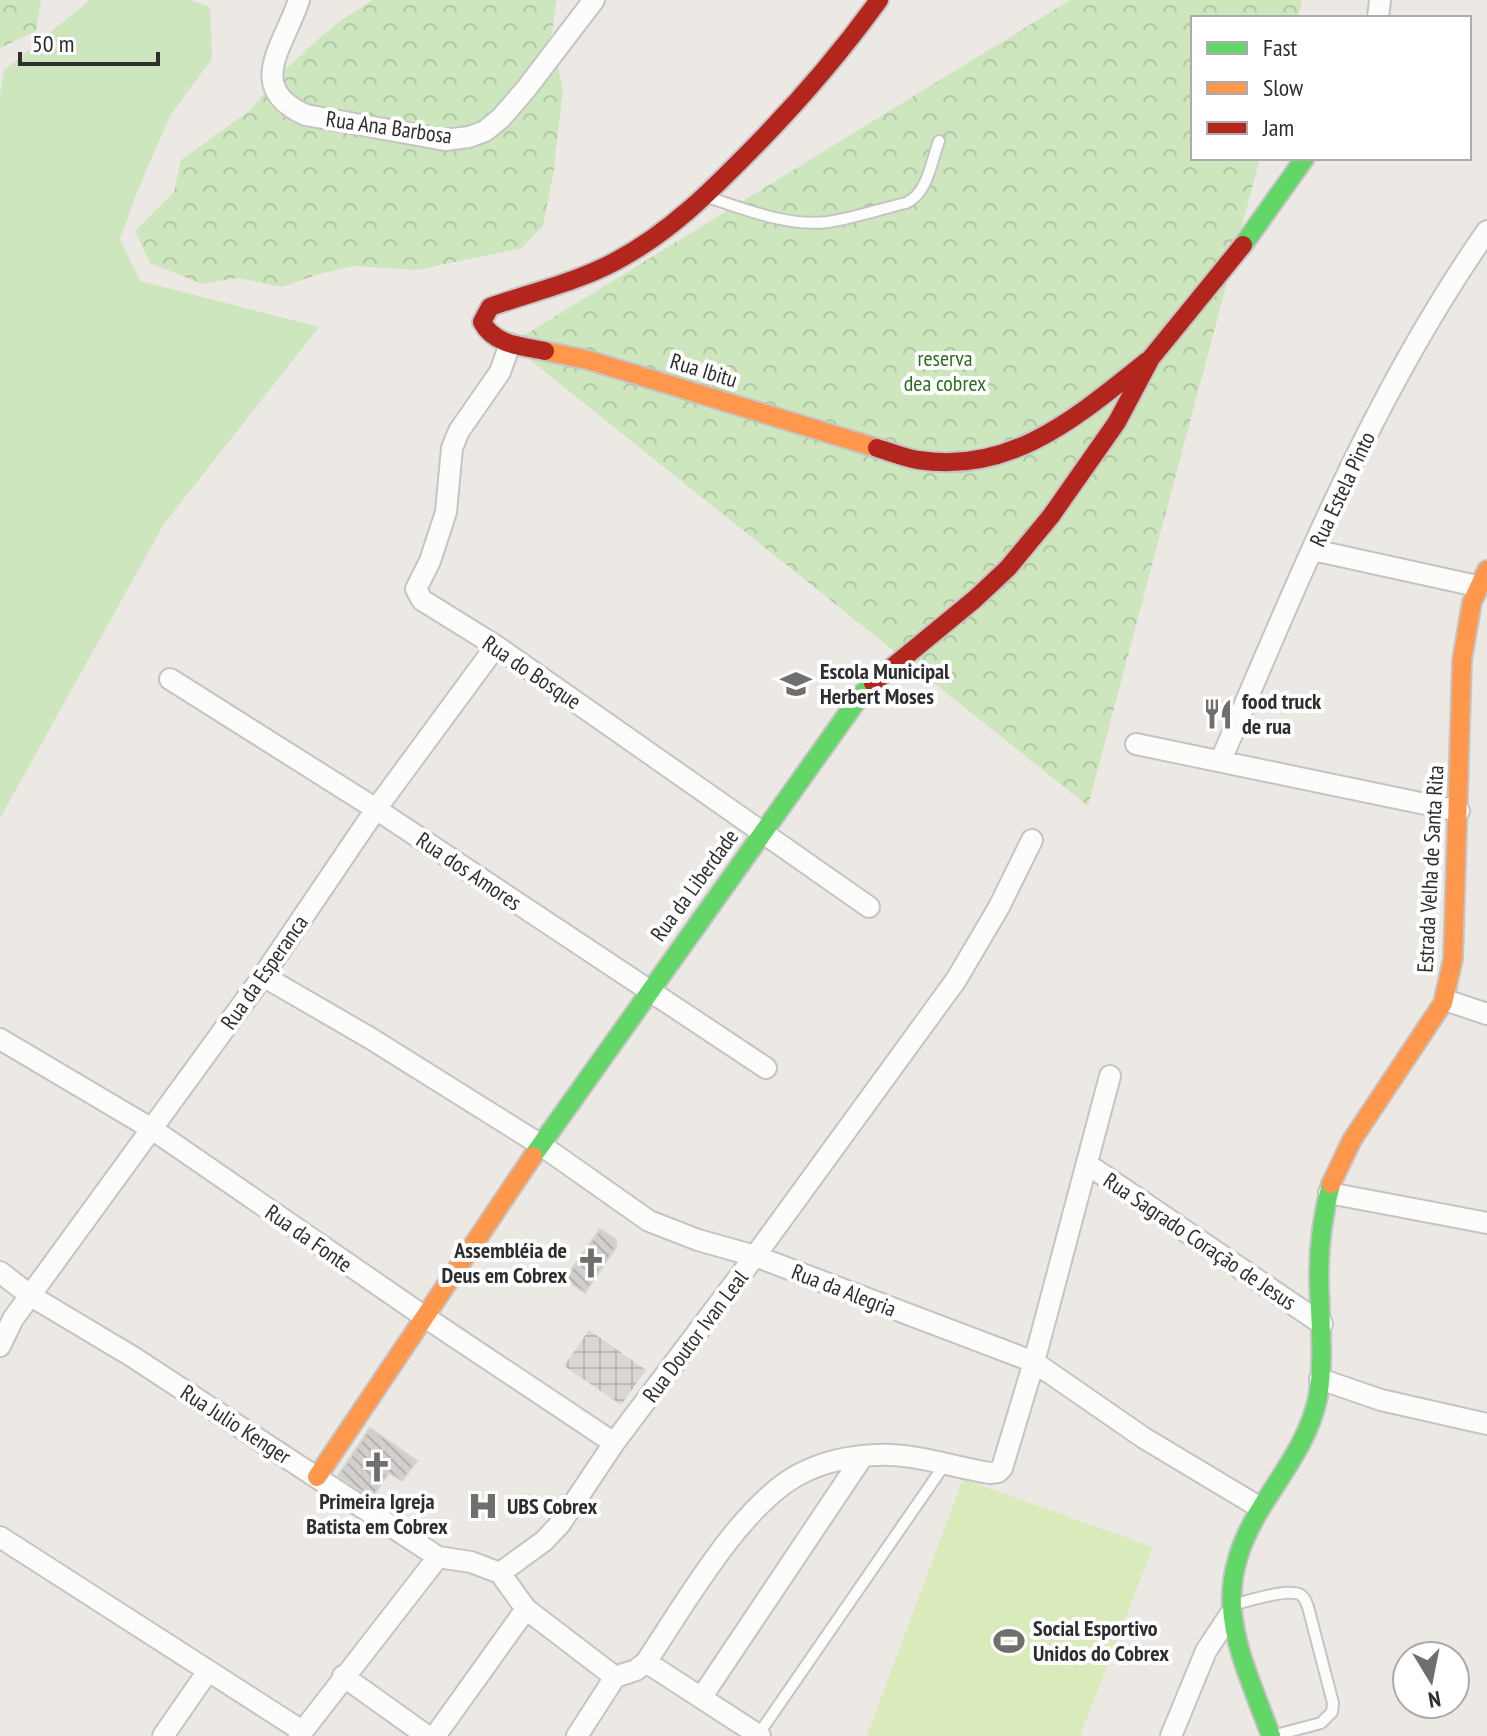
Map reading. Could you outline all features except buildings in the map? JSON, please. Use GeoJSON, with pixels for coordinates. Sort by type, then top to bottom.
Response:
{"type":"FeatureCollection","features":[{"type":"Feature","properties":{"kind":"street","name":"Rua Ana Barbosa"},"geometry":{"type":"LineString","coordinates":[[299,0],[275,59],[271,78],[273,88],[286,106],[306,115],[445,140],[485,131],[501,118],[594,0]]}},
{"type":"Feature","properties":{"kind":"street"},"geometry":{"type":"LineString","coordinates":[[510,344],[493,337],[486,330],[482,322],[490,307],[575,280],[617,260],[656,236],[707,196],[806,93],[879,0]]}},
{"type":"Feature","properties":{"kind":"street"},"geometry":{"type":"LineString","coordinates":[[1151,358],[1246,242],[1304,160]]}},
{"type":"Feature","properties":{"kind":"street","name":"Rua Estela Pinto"},"geometry":{"type":"LineString","coordinates":[[1221,760],[1355,455],[1413,346],[1487,231]]}},
{"type":"Feature","properties":{"kind":"street","name":"Rua Ibitu"},"geometry":{"type":"LineString","coordinates":[[510,344],[588,360],[917,460],[958,463],[990,458],[1027,446],[1081,413],[1125,375],[1151,358]]}},
{"type":"Feature","properties":{"kind":"street","name":"Rua do Bosque"},"geometry":{"type":"LineString","coordinates":[[510,344],[500,372],[459,431],[452,448],[446,512],[430,561],[416,589],[422,600],[496,646],[869,907]]}},
{"type":"Feature","properties":{"kind":"street","name":"Rua da Liberdade"},"geometry":{"type":"LineString","coordinates":[[317,1477],[422,1315],[648,989],[861,695],[885,671],[975,599],[1008,568],[1051,516],[1117,422],[1151,358]]}},
{"type":"Feature","properties":{"kind":"street"},"geometry":{"type":"LineString","coordinates":[[1313,550],[1482,578]]}},
{"type":"Feature","properties":{"kind":"street","name":"Estrada Velha de Santa Rita"},"geometry":{"type":"LineString","coordinates":[[1272,1736],[1230,1610],[1236,1554],[1259,1507],[1300,1445],[1314,1414],[1320,1379],[1322,1324],[1320,1249],[1329,1193],[1341,1158],[1445,1000],[1453,959],[1462,660],[1466,625],[1482,578]]}},
{"type":"Feature","properties":{"kind":"street","name":"Rua da Esperanca"},"geometry":{"type":"LineString","coordinates":[[0,1346],[13,1319],[263,976],[376,809],[496,646]]}},
{"type":"Feature","properties":{"kind":"street","name":"Rua dos Amores"},"geometry":{"type":"LineString","coordinates":[[170,679],[376,809],[766,1068]]}},
{"type":"Feature","properties":{"kind":"street"},"geometry":{"type":"LineString","coordinates":[[1136,744],[1459,811]]}},
{"type":"Feature","properties":{"kind":"street","name":"Rua Doutor Ivan Leal"},"geometry":{"type":"LineString","coordinates":[[500,1573],[535,1549],[560,1524],[614,1443],[956,980],[999,907],[1032,840]]}},
{"type":"Feature","properties":{"kind":"street","name":"Rua da Alegria"},"geometry":{"type":"LineString","coordinates":[[263,976],[370,1038],[541,1145],[649,1221],[698,1240],[755,1256],[1034,1362],[1132,1430],[1259,1507]]}},
{"type":"Feature","properties":{"kind":"street"},"geometry":{"type":"LineString","coordinates":[[1445,1000],[1487,1014]]}},
{"type":"Feature","properties":{"kind":"street","name":"Rua da Fonte"},"geometry":{"type":"LineString","coordinates":[[0,1039],[152,1129],[614,1443]]}},
{"type":"Feature","properties":{"kind":"street"},"geometry":{"type":"LineString","coordinates":[[1087,1164],[1110,1076]]}},
{"type":"Feature","properties":{"kind":"street","name":"Rua Sagrado Coração de Jesus"},"geometry":{"type":"LineString","coordinates":[[945,1464],[990,1473],[1002,1468],[1087,1164],[1322,1324]]}},
{"type":"Feature","properties":{"kind":"street"},"geometry":{"type":"LineString","coordinates":[[1329,1193],[1487,1223]]}},
{"type":"Feature","properties":{"kind":"street","name":"Rua Julio Kenger"},"geometry":{"type":"LineString","coordinates":[[0,1272],[31,1296],[133,1357],[438,1557]]}},
{"type":"Feature","properties":{"kind":"street"},"geometry":{"type":"LineString","coordinates":[[1320,1379],[1381,1400],[1487,1424]]}},
{"type":"Feature","properties":{"kind":"street"},"geometry":{"type":"LineString","coordinates":[[577,1736],[615,1677],[636,1670],[646,1662],[724,1546],[765,1501],[797,1475],[835,1460],[863,1456],[899,1456],[945,1464]]}},
{"type":"Feature","properties":{"kind":"street"},"geometry":{"type":"LineString","coordinates":[[701,1698],[863,1456]]}},
{"type":"Feature","properties":{"kind":"street"},"geometry":{"type":"LineString","coordinates":[[0,1537],[300,1733],[438,1557],[471,1562],[500,1573],[526,1609],[615,1677]]}},
{"type":"Feature","properties":{"kind":"street"},"geometry":{"type":"LineString","coordinates":[[435,1736],[526,1609]]}},
{"type":"Feature","properties":{"kind":"street"},"geometry":{"type":"LineString","coordinates":[[1171,1736],[1206,1651],[1230,1610]]}},
{"type":"Feature","properties":{"kind":"street"},"geometry":{"type":"LineString","coordinates":[[646,1662],[759,1735]]}},
{"type":"Feature","properties":{"kind":"street"},"geometry":{"type":"LineString","coordinates":[[163,1736],[208,1671]]}},
{"type":"Feature","properties":{"kind":"street"},"geometry":{"type":"LineString","coordinates":[[343,1676],[427,1736]]}},
{"type":"Feature","properties":{"kind":"lane"},"geometry":{"type":"LineString","coordinates":[[707,196],[772,217],[808,223],[829,222],[914,199],[922,190],[939,141]]}},
{"type":"Feature","properties":{"kind":"lane"},"geometry":{"type":"LineString","coordinates":[[759,1735],[945,1464]]}},
{"type":"Feature","properties":{"kind":"lane"},"geometry":{"type":"LineString","coordinates":[[1230,1610],[1285,1593],[1303,1596],[1308,1607],[1333,1703],[1332,1712],[1321,1723],[1272,1736]]}},
{"type":"Feature","properties":{"kind":"green space"},"geometry":{"type":"Polygon","coordinates":[[[0,0],[41,0],[36,31],[0,48],[0,0]]]}},
{"type":"Feature","properties":{"kind":"green space"},"geometry":{"type":"Polygon","coordinates":[[[90,0],[189,0],[210,7],[212,59],[171,114],[120,239],[140,281],[319,327],[164,524],[0,818],[0,95],[4,70],[90,0]]]}},
{"type":"Feature","properties":{"kind":"green space"},"geometry":{"type":"Polygon","coordinates":[[[373,0],[557,0],[551,38],[563,89],[554,169],[543,226],[522,248],[417,270],[354,266],[282,287],[237,278],[202,284],[150,263],[135,231],[174,192],[181,160],[249,111],[316,41],[373,0]]]}},
{"type":"Feature","properties":{"kind":"green space","name":"reserva dea cobrex"},"geometry":{"type":"Polygon","coordinates":[[[1070,0],[1302,0],[1298,16],[1191,16],[1191,160],[1259,160],[1088,806],[510,344],[1070,0]]]}},
{"type":"Feature","properties":{"kind":"green space","name":"Social Esportivo Unidos do Cobrex"},"geometry":{"type":"Polygon","coordinates":[[[963,1479],[1153,1547],[1080,1736],[867,1736],[963,1479]]]}},
{"type":"Feature","properties":{"kind":"shaded area"},"geometry":{"type":"Polygon","coordinates":[[[589,1330],[646,1370],[621,1405],[564,1366],[589,1330]]]}},
{"type":"Feature","properties":{"kind":"traffic: fast"},"geometry":{"type":"LineString","coordinates":[[1243,245],[1304,160]]}},
{"type":"Feature","properties":{"kind":"traffic: fast"},"geometry":{"type":"LineString","coordinates":[[533,1156],[861,695],[873,683]]}},
{"type":"Feature","properties":{"kind":"traffic: fast"},"geometry":{"type":"LineString","coordinates":[[1271,1736],[1238,1644],[1232,1590],[1237,1562],[1248,1533],[1304,1438],[1318,1397],[1320,1252],[1331,1184]]}},
{"type":"Feature","properties":{"kind":"traffic: slow"},"geometry":{"type":"LineString","coordinates":[[545,351],[588,360],[877,448]]}},
{"type":"Feature","properties":{"kind":"traffic: slow"},"geometry":{"type":"LineString","coordinates":[[1331,1184],[1352,1140],[1443,1003],[1453,959],[1462,660],[1472,602],[1487,570]]}},
{"type":"Feature","properties":{"kind":"traffic: slow"},"geometry":{"type":"LineString","coordinates":[[317,1477],[533,1156]]}},
{"type":"Feature","properties":{"kind":"traffic: jam"},"geometry":{"type":"LineString","coordinates":[[545,351],[509,343],[494,336],[482,322],[490,307],[601,268],[636,249],[673,223],[725,177],[789,110],[879,0]]}},
{"type":"Feature","properties":{"kind":"traffic: jam"},"geometry":{"type":"LineString","coordinates":[[873,683],[1008,568],[1051,516],[1117,422],[1151,358],[1243,245]]}},
{"type":"Feature","properties":{"kind":"traffic: jam"},"geometry":{"type":"LineString","coordinates":[[877,448],[913,459],[952,462],[1014,450],[1069,420],[1147,361]]}},
{"type":"Feature","properties":{"kind":"place","name":"Escola Municipal Herbert Moses"},"geometry":{"type":"Point","coordinates":[796,684]}},
{"type":"Feature","properties":{"kind":"place","name":"food truck de rua"},"geometry":{"type":"Point","coordinates":[1218,714]}},
{"type":"Feature","properties":{"kind":"place","name":"Assembléia de Deus em Cobrex"},"geometry":{"type":"Point","coordinates":[591,1263]}},
{"type":"Feature","properties":{"kind":"place","name":"Primeira Igreja Batista em Cobrex"},"geometry":{"type":"Point","coordinates":[377,1467]}},
{"type":"Feature","properties":{"kind":"place","name":"UBS Cobrex"},"geometry":{"type":"Point","coordinates":[483,1506]}},
{"type":"Feature","properties":{"kind":"place","name":"Social Esportivo Unidos do Cobrex"},"geometry":{"type":"Point","coordinates":[1009,1641]}}]}
